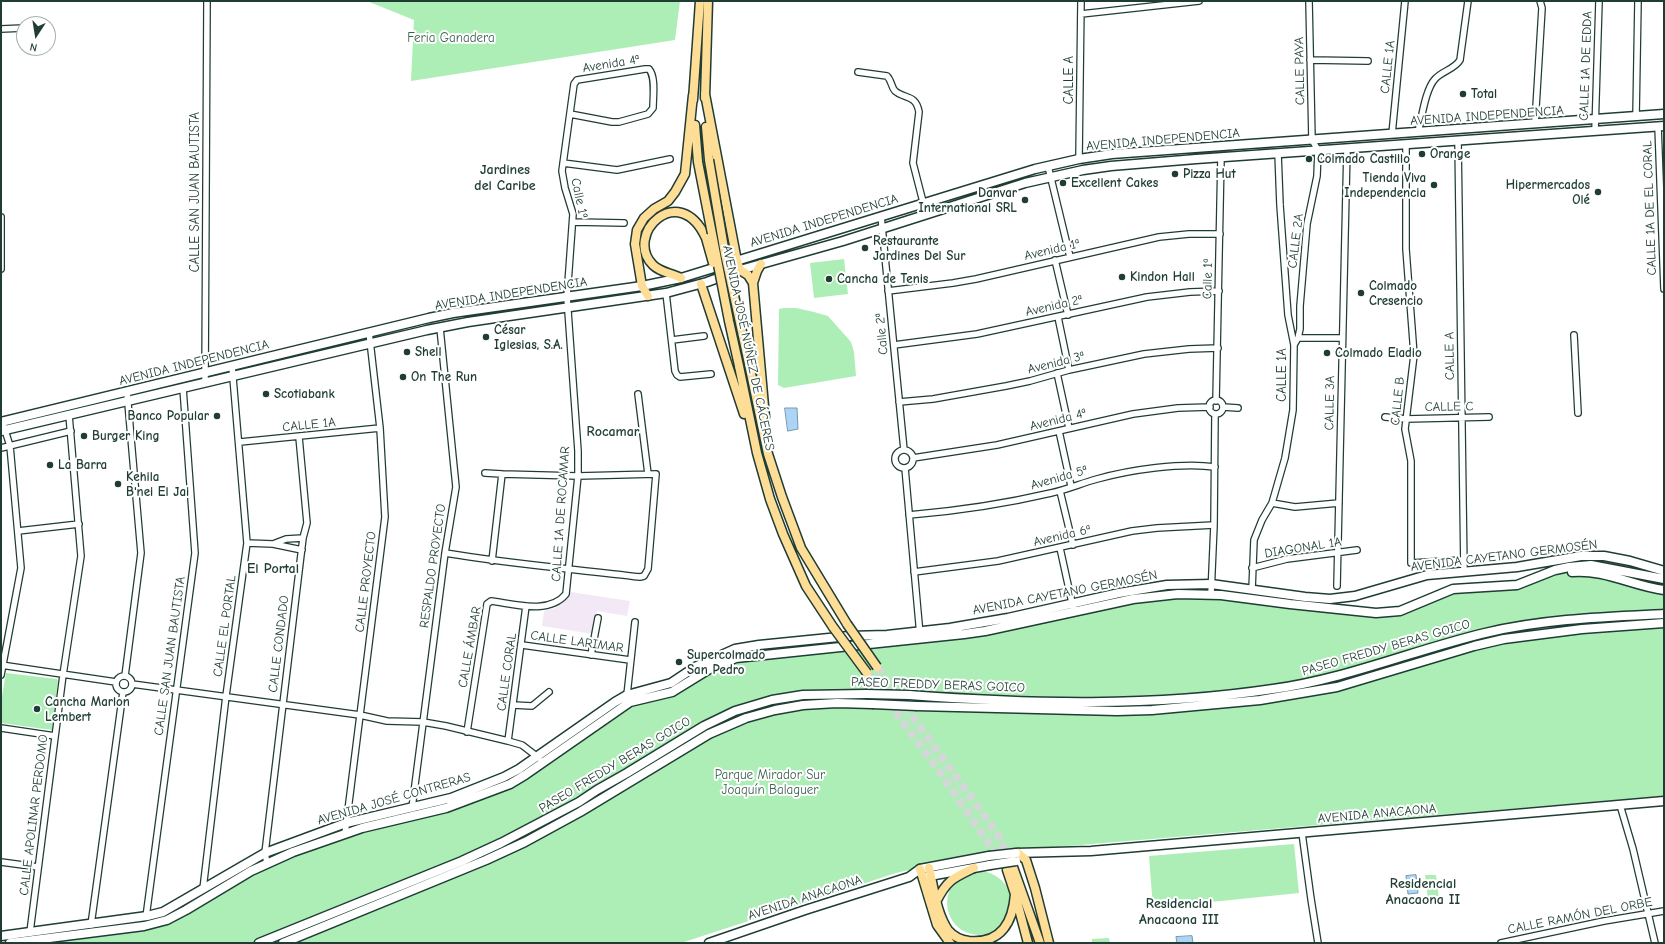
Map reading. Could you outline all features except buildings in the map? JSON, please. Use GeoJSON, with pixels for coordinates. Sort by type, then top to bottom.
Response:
{"type":"FeatureCollection","features":[{"type":"Feature","properties":{"kind":"main road","name":"AVENIDA JOSÉ NÚÑEZ DE CÁCERES"},"geometry":{"type":"LineString","coordinates":[[700,1],[693,95],[698,162],[756,452],[770,499],[783,534],[806,586],[866,674]]}},
{"type":"Feature","properties":{"kind":"main road","name":"AVENIDA JOSÉ NÚÑEZ DE CÁCERES"},"geometry":{"type":"LineString","coordinates":[[708,1],[704,108],[710,160],[726,254],[768,454],[801,548],[847,624],[877,667]]}},
{"type":"Feature","properties":{"kind":"main road"},"geometry":{"type":"LineString","coordinates":[[705,94],[737,261],[740,270],[748,275],[753,283]]}},
{"type":"Feature","properties":{"kind":"main road"},"geometry":{"type":"LineString","coordinates":[[648,296],[642,286],[635,244],[637,230],[644,218],[654,209],[668,201],[685,174],[688,160],[693,95]]}},
{"type":"Feature","properties":{"kind":"main road","name":"AVENIDA INDEPENDENCIA"},"geometry":{"type":"LineString","coordinates":[[2,426],[81,403],[369,332],[453,313],[642,286],[681,278],[923,202],[1048,166],[1080,159],[1112,154],[1502,127],[1664,114]]}},
{"type":"Feature","properties":{"kind":"main road","name":"AVENIDA INDEPENDENCIA"},"geometry":{"type":"LineString","coordinates":[[2,426],[83,412],[440,328],[490,319],[666,294],[1025,183],[1050,177],[1111,166],[1661,126]]}},
{"type":"Feature","properties":{"kind":"main road"},"geometry":{"type":"LineString","coordinates":[[1502,127],[1502,137]]}},
{"type":"Feature","properties":{"kind":"main road"},"geometry":{"type":"LineString","coordinates":[[1442,131],[1443,141]]}},
{"type":"Feature","properties":{"kind":"main road"},"geometry":{"type":"LineString","coordinates":[[681,278],[661,270],[648,258],[645,243],[649,229],[660,216],[667,213],[683,213],[691,216],[697,222],[706,238],[729,321]]}},
{"type":"Feature","properties":{"kind":"main road"},"geometry":{"type":"LineString","coordinates":[[812,238],[815,249]]}},
{"type":"Feature","properties":{"kind":"main road"},"geometry":{"type":"LineString","coordinates":[[761,264],[753,283],[768,454]]}},
{"type":"Feature","properties":{"kind":"main road"},"geometry":{"type":"LineString","coordinates":[[701,284],[756,452]]}},
{"type":"Feature","properties":{"kind":"main road"},"geometry":{"type":"LineString","coordinates":[[489,309],[490,319]]}},
{"type":"Feature","properties":{"kind":"main road"},"geometry":{"type":"LineString","coordinates":[[81,403],[83,412]]}},
{"type":"Feature","properties":{"kind":"main road","name":"AVENIDA CAYETANO GERMOSÉN"},"geometry":{"type":"LineString","coordinates":[[1073,607],[1144,588],[1191,584],[1211,584],[1305,597],[1340,598],[1372,591],[1416,577],[1464,571],[1517,567],[1593,556],[1617,558],[1664,571]]}},
{"type":"Feature","properties":{"kind":"main road","name":"AVENIDA CAYETANO GERMOSÉN"},"geometry":{"type":"LineString","coordinates":[[854,645],[920,635],[1073,607],[1178,594],[1211,594],[1360,612],[1393,612],[1411,607],[1453,589],[1517,585],[1569,567],[1591,565],[1664,579]]}},
{"type":"Feature","properties":{"kind":"main road","name":"AVENIDA CAYETANO GERMOSÉN"},"geometry":{"type":"LineString","coordinates":[[1543,575],[1575,571],[1590,572],[1604,574],[1654,589],[1664,590]]}},
{"type":"Feature","properties":{"kind":"main road","name":"PASEO FREDDY BERAS GOICO"},"geometry":{"type":"LineString","coordinates":[[259,943],[462,861],[526,831],[579,802],[596,790],[704,726],[735,711],[772,700],[803,695],[866,694],[1052,702],[1126,702],[1255,691],[1294,686],[1334,677],[1454,641],[1520,626],[1581,619],[1664,614]]}},
{"type":"Feature","properties":{"kind":"main road","name":"PASEO FREDDY BERAS GOICO"},"geometry":{"type":"LineString","coordinates":[[283,943],[486,860],[558,825],[709,734],[746,718],[775,710],[803,705],[872,704],[1117,711],[1152,710],[1260,700],[1336,687],[1474,646],[1504,639],[1582,629],[1664,624]]}},
{"type":"Feature","properties":{"kind":"main road","name":"AVENIDA CAYETANO GERMOSÉN"},"geometry":{"type":"LineString","coordinates":[[848,636],[887,634],[920,635]]}},
{"type":"Feature","properties":{"kind":"main road","name":"AVENIDA JOSÉ CONTRERAS"},"geometry":{"type":"LineString","coordinates":[[1,936],[147,916],[163,912],[265,853],[346,823],[451,798],[504,777],[538,756],[591,718],[627,695],[671,683],[695,666],[735,649],[759,645],[848,636]]}},
{"type":"Feature","properties":{"kind":"main road","name":"AVENIDA JOSÉ CONTRERAS"},"geometry":{"type":"LineString","coordinates":[[10,943],[144,926],[167,920],[267,863],[362,828],[446,808],[510,784],[630,702],[672,692],[720,663],[755,654],[854,645]]}},
{"type":"Feature","properties":{"kind":"main road","name":"AVENIDA ANACAONA"},"geometry":{"type":"LineString","coordinates":[[709,943],[819,905],[921,873],[974,868],[1091,851],[1664,801]]}},
{"type":"Feature","properties":{"kind":"main road","name":"AVENIDA ANACAONA"},"geometry":{"type":"LineString","coordinates":[[930,872],[989,856],[1014,861],[1091,851]]}},
{"type":"Feature","properties":{"kind":"main road"},"geometry":{"type":"LineString","coordinates":[[1026,860],[1049,943]]}},
{"type":"Feature","properties":{"kind":"main road"},"geometry":{"type":"LineString","coordinates":[[930,872],[936,902],[949,930],[959,939],[973,942],[986,942],[997,938],[1008,925],[1014,908],[1014,861]]}},
{"type":"Feature","properties":{"kind":"main road"},"geometry":{"type":"LineString","coordinates":[[1014,861],[1040,943]]}},
{"type":"Feature","properties":{"kind":"main road"},"geometry":{"type":"LineString","coordinates":[[936,902],[943,888],[948,882],[974,868]]}},
{"type":"Feature","properties":{"kind":"main road"},"geometry":{"type":"LineString","coordinates":[[921,873],[936,925],[950,943]]}},
{"type":"Feature","properties":{"kind":"main road"},"geometry":{"type":"LineString","coordinates":[[1015,894],[1028,943]]}},
{"type":"Feature","properties":{"kind":"main road"},"geometry":{"type":"LineString","coordinates":[[363,901],[367,909]]}},
{"type":"Feature","properties":{"kind":"street","name":"CALLE SAN JUAN BAUTISTA"},"geometry":{"type":"LineString","coordinates":[[205,383],[207,1]]}},
{"type":"Feature","properties":{"kind":"street","name":"CALLE A"},"geometry":{"type":"LineString","coordinates":[[1080,159],[1081,1]]}},
{"type":"Feature","properties":{"kind":"street"},"geometry":{"type":"LineString","coordinates":[[1081,14],[1199,1]]}},
{"type":"Feature","properties":{"kind":"street","name":"CALLE PAYA"},"geometry":{"type":"LineString","coordinates":[[1309,1],[1312,140]]}},
{"type":"Feature","properties":{"kind":"street","name":"CALLE 1A"},"geometry":{"type":"LineString","coordinates":[[1392,134],[1405,1]]}},
{"type":"Feature","properties":{"kind":"street"},"geometry":{"type":"LineString","coordinates":[[1418,132],[1433,82],[1457,64],[1460,60],[1468,1]]}},
{"type":"Feature","properties":{"kind":"street"},"geometry":{"type":"LineString","coordinates":[[1535,124],[1542,8],[1540,1]]}},
{"type":"Feature","properties":{"kind":"street","name":"CALLE 1A DE EDDA"},"geometry":{"type":"LineString","coordinates":[[1595,131],[1599,1]]}},
{"type":"Feature","properties":{"kind":"street"},"geometry":{"type":"LineString","coordinates":[[1636,117],[1638,1]]}},
{"type":"Feature","properties":{"kind":"street"},"geometry":{"type":"LineString","coordinates":[[1,29],[16,28]]}},
{"type":"Feature","properties":{"kind":"street"},"geometry":{"type":"LineString","coordinates":[[1310,60],[1368,61]]}},
{"type":"Feature","properties":{"kind":"street","name":"Avenida 4ª"},"geometry":{"type":"LineString","coordinates":[[570,114],[612,122],[624,121],[648,114],[653,108],[652,76],[649,69],[577,80]]}},
{"type":"Feature","properties":{"kind":"street"},"geometry":{"type":"LineString","coordinates":[[858,72],[887,76],[890,79],[894,89],[914,101],[918,106],[919,112],[913,163],[923,202]]}},
{"type":"Feature","properties":{"kind":"street","name":"Calle 1ª"},"geometry":{"type":"LineString","coordinates":[[567,297],[574,222],[572,208],[563,177],[563,163],[574,84],[577,80]]}},
{"type":"Feature","properties":{"kind":"street","name":"CALLE 1A DE EL CORAL"},"geometry":{"type":"LineString","coordinates":[[1661,126],[1664,290]]}},
{"type":"Feature","properties":{"kind":"street"},"geometry":{"type":"LineString","coordinates":[[1312,140],[1318,150]]}},
{"type":"Feature","properties":{"kind":"street","name":"CALLE A"},"geometry":{"type":"LineString","coordinates":[[1458,140],[1464,571]]}},
{"type":"Feature","properties":{"kind":"street","name":"CALLE B"},"geometry":{"type":"LineString","coordinates":[[1406,144],[1406,249],[1414,355],[1405,429],[1411,461],[1410,563],[1463,560]]}},
{"type":"Feature","properties":{"kind":"street","name":"CALLE 3A"},"geometry":{"type":"LineString","coordinates":[[1337,586],[1347,148]]}},
{"type":"Feature","properties":{"kind":"street","name":"CALLE 2A"},"geometry":{"type":"LineString","coordinates":[[1294,346],[1298,338],[1307,224],[1315,192],[1318,150]]}},
{"type":"Feature","properties":{"kind":"street","name":"CALLE 1A"},"geometry":{"type":"LineString","coordinates":[[1252,590],[1253,548],[1262,520],[1272,503],[1285,458],[1292,410],[1294,346],[1288,315],[1280,205],[1278,153]]}},
{"type":"Feature","properties":{"kind":"street","name":"Calle 1ª"},"geometry":{"type":"LineString","coordinates":[[1216,401],[1221,157]]}},
{"type":"Feature","properties":{"kind":"street"},"geometry":{"type":"LineString","coordinates":[[563,163],[618,170],[670,159]]}},
{"type":"Feature","properties":{"kind":"street"},"geometry":{"type":"LineString","coordinates":[[1048,166],[1070,257]]}},
{"type":"Feature","properties":{"kind":"street","name":"Calle 2ª"},"geometry":{"type":"LineString","coordinates":[[881,216],[904,450]]}},
{"type":"Feature","properties":{"kind":"street"},"geometry":{"type":"LineString","coordinates":[[1,217],[1,269]]}},
{"type":"Feature","properties":{"kind":"street"},"geometry":{"type":"LineString","coordinates":[[574,222],[624,223]]}},
{"type":"Feature","properties":{"kind":"street","name":"Avenida 1ª"},"geometry":{"type":"LineString","coordinates":[[888,291],[953,283],[1159,237],[1189,234],[1220,234]]}},
{"type":"Feature","properties":{"kind":"street"},"geometry":{"type":"LineString","coordinates":[[1055,260],[1068,315]]}},
{"type":"Feature","properties":{"kind":"street","name":"Avenida 2ª"},"geometry":{"type":"LineString","coordinates":[[894,344],[977,334],[1068,315],[1147,296],[1219,291]]}},
{"type":"Feature","properties":{"kind":"street"},"geometry":{"type":"LineString","coordinates":[[666,294],[675,371],[677,375],[711,374]]}},
{"type":"Feature","properties":{"kind":"street","name":"CALLE 1A DE ROCAMAR"},"geometry":{"type":"LineString","coordinates":[[526,606],[543,606],[560,600],[566,594],[578,476],[578,451],[567,297]]}},
{"type":"Feature","properties":{"kind":"street"},"geometry":{"type":"LineString","coordinates":[[1058,317],[1069,370]]}},
{"type":"Feature","properties":{"kind":"street","name":"RESPALDO PROYECTO"},"geometry":{"type":"LineString","coordinates":[[412,808],[445,553],[456,487],[440,328]]}},
{"type":"Feature","properties":{"kind":"street","name":"CALLE PROYECTO"},"geometry":{"type":"LineString","coordinates":[[345,834],[385,517],[380,428],[369,332]]}},
{"type":"Feature","properties":{"kind":"street"},"geometry":{"type":"LineString","coordinates":[[1574,335],[1578,413]]}},
{"type":"Feature","properties":{"kind":"street"},"geometry":{"type":"LineString","coordinates":[[672,340],[704,336]]}},
{"type":"Feature","properties":{"kind":"street"},"geometry":{"type":"LineString","coordinates":[[1298,338],[1342,338]]}},
{"type":"Feature","properties":{"kind":"street","name":"Avenida 3ª"},"geometry":{"type":"LineString","coordinates":[[899,402],[982,391],[1144,354],[1189,349],[1218,348]]}},
{"type":"Feature","properties":{"kind":"street","name":"CALLE EL PORTAL"},"geometry":{"type":"LineString","coordinates":[[203,889],[226,696],[248,543],[232,366]]}},
{"type":"Feature","properties":{"kind":"street"},"geometry":{"type":"LineString","coordinates":[[1057,373],[1070,428]]}},
{"type":"Feature","properties":{"kind":"street","name":"CALLE SAN JUAN BAUTISTA"},"geometry":{"type":"LineString","coordinates":[[144,926],[147,916],[195,553],[183,388]]}},
{"type":"Feature","properties":{"kind":"street"},"geometry":{"type":"LineString","coordinates":[[125,676],[141,553],[127,392]]}},
{"type":"Feature","properties":{"kind":"street"},"geometry":{"type":"LineString","coordinates":[[638,394],[648,474]]}},
{"type":"Feature","properties":{"kind":"street"},"geometry":{"type":"LineString","coordinates":[[1216,414],[1211,411],[1211,404],[1216,401],[1222,403],[1223,407]]}},
{"type":"Feature","properties":{"kind":"street","name":"Avenida 4ª"},"geometry":{"type":"LineString","coordinates":[[913,458],[975,450],[1133,414],[1178,408],[1210,407]]}},
{"type":"Feature","properties":{"kind":"street"},"geometry":{"type":"LineString","coordinates":[[1223,407],[1238,408]]}},
{"type":"Feature","properties":{"kind":"street"},"geometry":{"type":"LineString","coordinates":[[1216,414],[1221,412],[1223,407]]}},
{"type":"Feature","properties":{"kind":"street"},"geometry":{"type":"LineString","coordinates":[[1211,594],[1216,414]]}},
{"type":"Feature","properties":{"kind":"street","name":"CALLE APOLINAR PERDOMO"},"geometry":{"type":"LineString","coordinates":[[30,932],[63,675],[81,556],[69,415]]}},
{"type":"Feature","properties":{"kind":"street","name":"CALLE C"},"geometry":{"type":"LineString","coordinates":[[1385,417],[1406,419],[1489,417]]}},
{"type":"Feature","properties":{"kind":"street"},"geometry":{"type":"LineString","coordinates":[[1,675],[22,568],[10,446],[2,426]]}},
{"type":"Feature","properties":{"kind":"street","name":"CALLE 1A"},"geometry":{"type":"LineString","coordinates":[[240,442],[380,428]]}},
{"type":"Feature","properties":{"kind":"street"},"geometry":{"type":"LineString","coordinates":[[1,448],[71,431]]}},
{"type":"Feature","properties":{"kind":"street"},"geometry":{"type":"LineString","coordinates":[[1059,431],[1071,486]]}},
{"type":"Feature","properties":{"kind":"street","name":"CALLE CONDADO"},"geometry":{"type":"LineString","coordinates":[[267,863],[265,853],[303,538],[308,523],[299,437]]}},
{"type":"Feature","properties":{"kind":"street"},"geometry":{"type":"LineString","coordinates":[[904,450],[909,451],[913,458],[912,463],[905,468],[899,466],[896,460],[898,453],[904,450]]}},
{"type":"Feature","properties":{"kind":"street","name":"Avenida 5ª"},"geometry":{"type":"LineString","coordinates":[[909,515],[997,505],[1060,491],[1071,486],[1099,478],[1136,471],[1198,465],[1215,467]]}},
{"type":"Feature","properties":{"kind":"street"},"geometry":{"type":"LineString","coordinates":[[905,468],[920,635]]}},
{"type":"Feature","properties":{"kind":"street"},"geometry":{"type":"LineString","coordinates":[[445,553],[492,561],[640,577],[644,576],[648,569],[656,474],[578,476],[485,473]]}},
{"type":"Feature","properties":{"kind":"street"},"geometry":{"type":"LineString","coordinates":[[492,561],[502,474]]}},
{"type":"Feature","properties":{"kind":"street"},"geometry":{"type":"LineString","coordinates":[[1060,491],[1073,545]]}},
{"type":"Feature","properties":{"kind":"street"},"geometry":{"type":"LineString","coordinates":[[1272,503],[1294,507],[1339,503]]}},
{"type":"Feature","properties":{"kind":"street"},"geometry":{"type":"LineString","coordinates":[[18,531],[79,524]]}},
{"type":"Feature","properties":{"kind":"street","name":"Avenida 6ª"},"geometry":{"type":"LineString","coordinates":[[914,572],[990,562],[1060,548],[1132,531],[1214,525]]}},
{"type":"Feature","properties":{"kind":"street"},"geometry":{"type":"LineString","coordinates":[[273,544],[286,540],[303,538]]}},
{"type":"Feature","properties":{"kind":"street"},"geometry":{"type":"LineString","coordinates":[[248,543],[273,544],[302,550]]}},
{"type":"Feature","properties":{"kind":"street"},"geometry":{"type":"LineString","coordinates":[[1060,548],[1073,607]]}},
{"type":"Feature","properties":{"kind":"street","name":"DIAGONAL 1A"},"geometry":{"type":"LineString","coordinates":[[1252,568],[1287,559],[1357,550]]}},
{"type":"Feature","properties":{"kind":"street","name":"CALLE ÁMBAR"},"geometry":{"type":"LineString","coordinates":[[467,732],[487,604],[491,601],[526,606]]}},
{"type":"Feature","properties":{"kind":"street","name":"CALLE CORAL"},"geometry":{"type":"LineString","coordinates":[[508,741],[522,646],[526,606]]}},
{"type":"Feature","properties":{"kind":"street"},"geometry":{"type":"LineString","coordinates":[[591,655],[598,618]]}},
{"type":"Feature","properties":{"kind":"street"},"geometry":{"type":"LineString","coordinates":[[627,695],[635,622]]}},
{"type":"Feature","properties":{"kind":"street","name":"CALLE LARIMAR"},"geometry":{"type":"LineString","coordinates":[[522,646],[630,660]]}},
{"type":"Feature","properties":{"kind":"street"},"geometry":{"type":"LineString","coordinates":[[2,665],[116,682]]}},
{"type":"Feature","properties":{"kind":"street"},"geometry":{"type":"LineString","coordinates":[[125,676],[130,678],[132,684],[129,690],[123,692],[118,689],[116,682],[119,677],[125,676]]}},
{"type":"Feature","properties":{"kind":"street"},"geometry":{"type":"LineString","coordinates":[[132,684],[360,714],[387,721],[422,722],[446,726],[522,745],[538,756],[542,763]]}},
{"type":"Feature","properties":{"kind":"street"},"geometry":{"type":"LineString","coordinates":[[90,932],[123,692]]}},
{"type":"Feature","properties":{"kind":"street"},"geometry":{"type":"LineString","coordinates":[[513,705],[532,706],[549,692]]}},
{"type":"Feature","properties":{"kind":"street"},"geometry":{"type":"LineString","coordinates":[[1,728],[55,736]]}},
{"type":"Feature","properties":{"kind":"street"},"geometry":{"type":"LineString","coordinates":[[1620,805],[1634,849],[1656,943]]}},
{"type":"Feature","properties":{"kind":"street"},"geometry":{"type":"LineString","coordinates":[[1302,833],[1318,943]]}},
{"type":"Feature","properties":{"kind":"street"},"geometry":{"type":"LineString","coordinates":[[1,862],[38,867]]}},
{"type":"Feature","properties":{"kind":"street","name":"CALLE RAMÓN DEL ORBE"},"geometry":{"type":"LineString","coordinates":[[1501,943],[1596,922],[1664,911]]}},
{"type":"Feature","properties":{"kind":"shaded area"},"geometry":{"type":"Polygon","coordinates":[[[571,592],[630,601],[627,616],[597,611],[593,634],[542,626],[544,611],[555,608],[562,603],[571,592]]]}},
{"type":"Feature","properties":{"kind":"green space","name":"Feria Ganadera"},"geometry":{"type":"Polygon","coordinates":[[[367,1],[680,1],[675,40],[411,81],[414,20],[367,1]]]}},
{"type":"Feature","properties":{"kind":"green space","name":"Cancha de Tenis"},"geometry":{"type":"Polygon","coordinates":[[[844,259],[848,294],[814,298],[810,263],[844,259]]]}},
{"type":"Feature","properties":{"kind":"green space"},"geometry":{"type":"Polygon","coordinates":[[[796,308],[828,316],[851,342],[854,352],[856,376],[784,388],[778,385],[779,309],[796,308]]]}},
{"type":"Feature","properties":{"kind":"green space","name":"Parque Mirador Sur Joaquín Balaguer"},"geometry":{"type":"Polygon","coordinates":[[[1570,571],[1664,587],[1664,796],[985,853],[896,873],[681,943],[36,943],[150,928],[253,874],[294,855],[348,836],[494,794],[626,709],[634,705],[669,696],[712,671],[740,660],[921,642],[1124,603],[1194,595],[1376,615],[1449,593],[1521,587],[1570,571]]]}},
{"type":"Feature","properties":{"kind":"green space"},"geometry":{"type":"Polygon","coordinates":[[[6,673],[57,679],[52,730],[1,723],[1,702],[6,673]]]}},
{"type":"Feature","properties":{"kind":"green space"},"geometry":{"type":"Polygon","coordinates":[[[1294,844],[1299,893],[1153,908],[1149,856],[1294,844]]]}},
{"type":"Feature","properties":{"kind":"green space"},"geometry":{"type":"Polygon","coordinates":[[[979,871],[997,877],[1005,885],[1011,903],[1005,921],[997,929],[979,935],[961,929],[953,921],[947,903],[953,885],[961,877],[979,871]]]}},
{"type":"Feature","properties":{"kind":"green space"},"geometry":{"type":"Polygon","coordinates":[[[1425,875],[1436,875],[1439,898],[1428,899],[1425,875]]]}},
{"type":"Feature","properties":{"kind":"green space"},"geometry":{"type":"Polygon","coordinates":[[[1109,938],[1110,943],[1092,943],[1092,939],[1109,938]]]}},
{"type":"Feature","properties":{"kind":"water"},"geometry":{"type":"Polygon","coordinates":[[[785,408],[797,408],[798,429],[788,431],[785,408]]]}},
{"type":"Feature","properties":{"kind":"water"},"geometry":{"type":"Polygon","coordinates":[[[1416,875],[1418,893],[1408,894],[1406,876],[1416,875]]]}},
{"type":"Feature","properties":{"kind":"water"},"geometry":{"type":"Polygon","coordinates":[[[1192,936],[1193,943],[1177,943],[1176,937],[1192,936]]]}},
{"type":"Feature","properties":{"kind":"tunnel"},"geometry":{"type":"LineString","coordinates":[[877,667],[998,835],[1009,860]]}},
{"type":"Feature","properties":{"kind":"tunnel"},"geometry":{"type":"LineString","coordinates":[[867,673],[939,771],[1000,860]]}},
{"type":"Feature","properties":{"kind":"place","name":"Total"},"geometry":{"type":"Point","coordinates":[1463,94]}},
{"type":"Feature","properties":{"kind":"place","name":"Orange"},"geometry":{"type":"Point","coordinates":[1422,154]}},
{"type":"Feature","properties":{"kind":"place","name":"Colmado Castillo"},"geometry":{"type":"Point","coordinates":[1309,159]}},
{"type":"Feature","properties":{"kind":"place","name":"Pizza Hut"},"geometry":{"type":"Point","coordinates":[1175,174]}},
{"type":"Feature","properties":{"kind":"place","name":"Excellent Cakes"},"geometry":{"type":"Point","coordinates":[1063,183]}},
{"type":"Feature","properties":{"kind":"place","name":"Tienda Viva Independencia"},"geometry":{"type":"Point","coordinates":[1434,185]}},
{"type":"Feature","properties":{"kind":"place","name":"Hipermercados Olé"},"geometry":{"type":"Point","coordinates":[1598,192]}},
{"type":"Feature","properties":{"kind":"place","name":"Danvar International SRL"},"geometry":{"type":"Point","coordinates":[1025,200]}},
{"type":"Feature","properties":{"kind":"place","name":"Restaurante Jardines Del Sur"},"geometry":{"type":"Point","coordinates":[865,248]}},
{"type":"Feature","properties":{"kind":"place","name":"Kindon Hall"},"geometry":{"type":"Point","coordinates":[1122,277]}},
{"type":"Feature","properties":{"kind":"place","name":"Cancha de Tenis"},"geometry":{"type":"Point","coordinates":[829,279]}},
{"type":"Feature","properties":{"kind":"place","name":"Colmado Cresencio"},"geometry":{"type":"Point","coordinates":[1361,293]}},
{"type":"Feature","properties":{"kind":"place","name":"César Iglesias, S.A."},"geometry":{"type":"Point","coordinates":[486,337]}},
{"type":"Feature","properties":{"kind":"place","name":"Shell"},"geometry":{"type":"Point","coordinates":[407,352]}},
{"type":"Feature","properties":{"kind":"place","name":"Colmado Eladio"},"geometry":{"type":"Point","coordinates":[1327,353]}},
{"type":"Feature","properties":{"kind":"place","name":"On The Run"},"geometry":{"type":"Point","coordinates":[403,377]}},
{"type":"Feature","properties":{"kind":"place","name":"Scotiabank"},"geometry":{"type":"Point","coordinates":[266,394]}},
{"type":"Feature","properties":{"kind":"place","name":"Banco Popular"},"geometry":{"type":"Point","coordinates":[217,416]}},
{"type":"Feature","properties":{"kind":"place","name":"Burger King"},"geometry":{"type":"Point","coordinates":[84,436]}},
{"type":"Feature","properties":{"kind":"place","name":"La Barra"},"geometry":{"type":"Point","coordinates":[50,465]}},
{"type":"Feature","properties":{"kind":"place","name":"Kehila B'nei El Jai"},"geometry":{"type":"Point","coordinates":[118,484]}},
{"type":"Feature","properties":{"kind":"place","name":"Supercolmado San Pedro"},"geometry":{"type":"Point","coordinates":[679,662]}},
{"type":"Feature","properties":{"kind":"place","name":"Cancha Marlon Lembert"},"geometry":{"type":"Point","coordinates":[37,709]}},
{"type":"Feature","properties":{"kind":"district","name":"Jardines del Caribe"},"geometry":{"type":"Point","coordinates":[505,178]}},
{"type":"Feature","properties":{"kind":"district","name":"Rocamar"},"geometry":{"type":"Point","coordinates":[613,432]}},
{"type":"Feature","properties":{"kind":"district","name":"El Portal"},"geometry":{"type":"Point","coordinates":[273,569]}},
{"type":"Feature","properties":{"kind":"district","name":"Residencial Anacaona II"},"geometry":{"type":"Point","coordinates":[1423,892]}},
{"type":"Feature","properties":{"kind":"district","name":"Residencial Anacaona III"},"geometry":{"type":"Point","coordinates":[1179,912]}}]}
